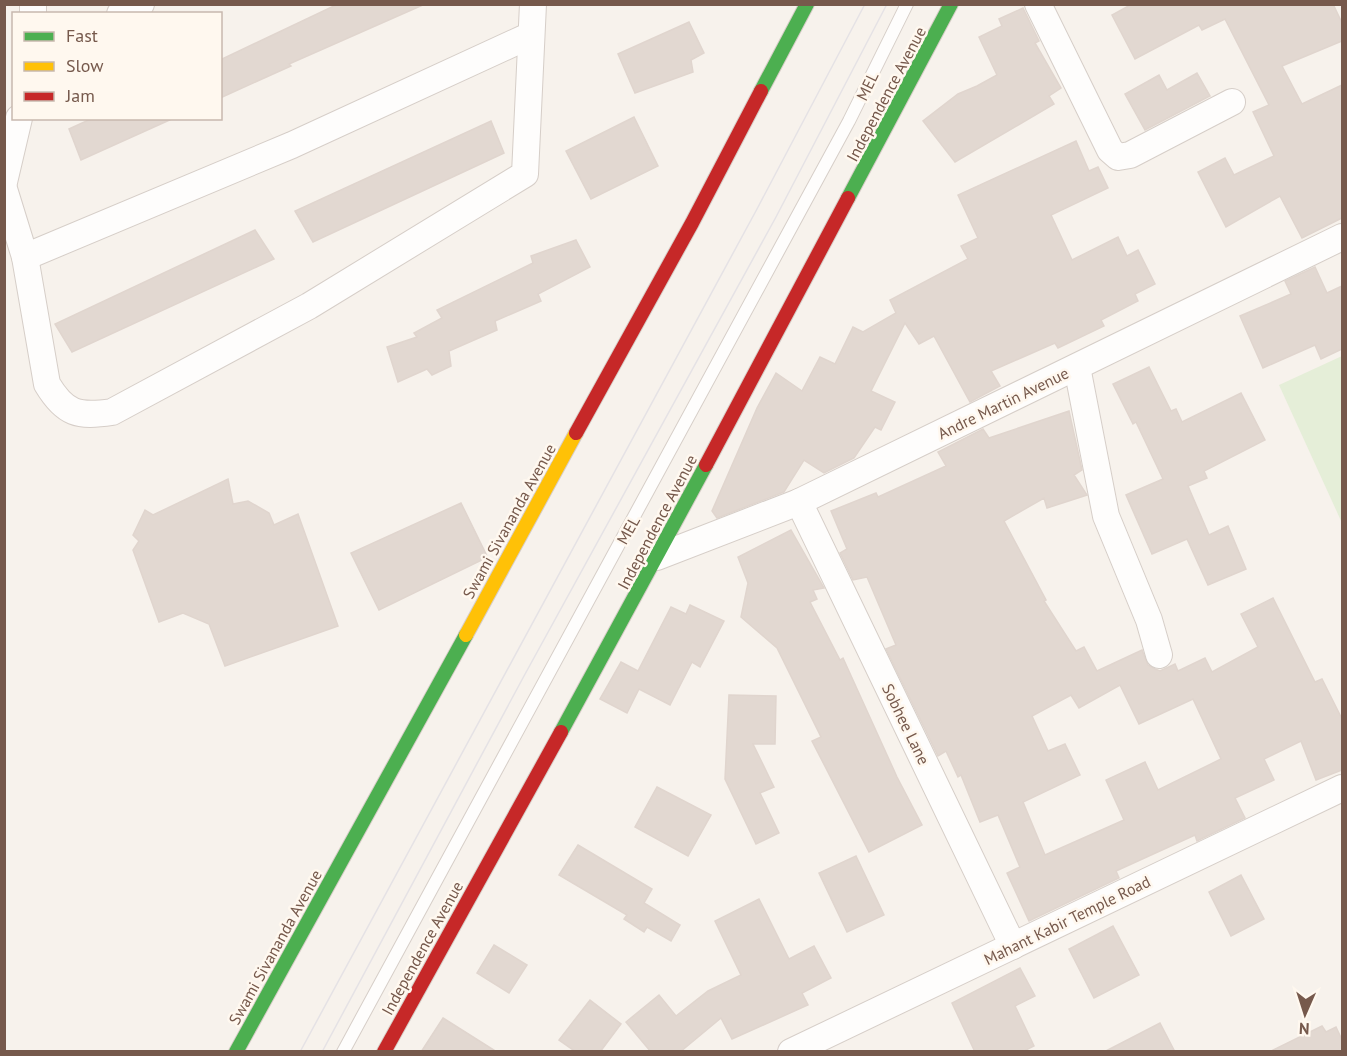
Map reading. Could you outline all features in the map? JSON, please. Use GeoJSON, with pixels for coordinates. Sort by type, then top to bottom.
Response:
{"type":"FeatureCollection","features":[{"type":"Feature","properties":{"kind":"street"},"geometry":{"type":"LineString","coordinates":[[124,12],[141,4]]}},
{"type":"Feature","properties":{"kind":"street"},"geometry":{"type":"LineString","coordinates":[[4,189],[25,257],[47,384],[57,401],[77,414],[95,415],[112,412],[309,306],[525,174],[533,4]]}},
{"type":"Feature","properties":{"kind":"street","name":"Swami Sivananda Avenue"},"geometry":{"type":"LineString","coordinates":[[236,1052],[692,223],[807,4]]}},
{"type":"Feature","properties":{"kind":"street","name":"Independence Avenue"},"geometry":{"type":"LineString","coordinates":[[384,1052],[657,556],[951,4]]}},
{"type":"Feature","properties":{"kind":"street"},"geometry":{"type":"LineString","coordinates":[[1038,4],[1110,150],[1118,157],[1130,155],[1232,102]]}},
{"type":"Feature","properties":{"kind":"street"},"geometry":{"type":"LineString","coordinates":[[25,257],[292,145],[531,34]]}},
{"type":"Feature","properties":{"kind":"street"},"geometry":{"type":"LineString","coordinates":[[4,182],[19,120]]}},
{"type":"Feature","properties":{"kind":"street","name":"Andre Martin Avenue"},"geometry":{"type":"LineString","coordinates":[[657,556],[799,502],[1342,237]]}},
{"type":"Feature","properties":{"kind":"street"},"geometry":{"type":"LineString","coordinates":[[1077,367],[1106,516],[1149,620],[1160,655]]}},
{"type":"Feature","properties":{"kind":"street","name":"Sobhee Lane"},"geometry":{"type":"LineString","coordinates":[[799,502],[1013,946]]}},
{"type":"Feature","properties":{"kind":"street","name":"Mahant Kabir Temple Road"},"geometry":{"type":"LineString","coordinates":[[791,1052],[1342,788]]}},
{"type":"Feature","properties":{"kind":"lane","name":"MEL"},"geometry":{"type":"LineString","coordinates":[[343,1052],[832,153],[907,4]]}},
{"type":"Feature","properties":{"kind":"green space"},"geometry":{"type":"Polygon","coordinates":[[[1342,356],[1342,523],[1279,385],[1342,356]]]}},
{"type":"Feature","properties":{"kind":"building"},"geometry":{"type":"Polygon","coordinates":[[[338,4],[425,4],[289,64],[291,66],[222,97],[222,59],[338,4]]]}},
{"type":"Feature","properties":{"kind":"building"},"geometry":{"type":"Polygon","coordinates":[[[1132,4],[1333,4],[1342,23],[1342,41],[1282,66],[1302,104],[1342,85],[1342,218],[1302,238],[1280,196],[1226,227],[1198,172],[1225,158],[1234,175],[1274,156],[1253,112],[1269,105],[1225,19],[1202,30],[1199,25],[1135,59],[1112,15],[1132,4]]]}},
{"type":"Feature","properties":{"kind":"building"},"geometry":{"type":"Polygon","coordinates":[[[1023,8],[1039,41],[1035,43],[1061,88],[1049,96],[1054,104],[955,162],[923,121],[958,94],[997,75],[979,37],[1002,26],[999,19],[1023,8]]]}},
{"type":"Feature","properties":{"kind":"building"},"geometry":{"type":"Polygon","coordinates":[[[689,22],[704,53],[691,60],[693,72],[635,93],[618,54],[689,22]]]}},
{"type":"Feature","properties":{"kind":"building"},"geometry":{"type":"Polygon","coordinates":[[[1197,73],[1210,96],[1145,130],[1125,94],[1159,75],[1167,90],[1197,73]]]}},
{"type":"Feature","properties":{"kind":"building"},"geometry":{"type":"Polygon","coordinates":[[[634,117],[658,166],[591,199],[566,151],[634,117]]]}},
{"type":"Feature","properties":{"kind":"building"},"geometry":{"type":"Polygon","coordinates":[[[89,120],[170,120],[81,160],[69,129],[89,120]]]}},
{"type":"Feature","properties":{"kind":"building"},"geometry":{"type":"Polygon","coordinates":[[[491,121],[504,153],[313,242],[295,211],[491,121]]]}},
{"type":"Feature","properties":{"kind":"building"},"geometry":{"type":"Polygon","coordinates":[[[1076,141],[1089,171],[1098,167],[1108,188],[1051,215],[1072,260],[1118,237],[1127,256],[1138,250],[1155,284],[1135,294],[1138,301],[1101,320],[1104,326],[1058,348],[1055,343],[991,371],[1000,386],[970,402],[934,336],[919,344],[905,323],[871,391],[895,402],[881,430],[875,427],[854,458],[824,473],[804,460],[784,492],[717,518],[712,511],[757,408],[776,373],[802,391],[820,357],[835,364],[853,327],[863,332],[896,313],[890,300],[968,259],[961,246],[978,238],[958,195],[1076,141]]]}},
{"type":"Feature","properties":{"kind":"building"},"geometry":{"type":"Polygon","coordinates":[[[255,230],[274,259],[72,352],[55,324],[255,230]]]}},
{"type":"Feature","properties":{"kind":"building"},"geometry":{"type":"Polygon","coordinates":[[[576,240],[590,267],[538,294],[541,301],[495,321],[497,330],[449,351],[451,366],[432,375],[427,369],[398,382],[387,347],[417,337],[414,333],[442,318],[437,310],[533,263],[531,256],[576,240]]]}},
{"type":"Feature","properties":{"kind":"building"},"geometry":{"type":"Polygon","coordinates":[[[1315,267],[1327,293],[1342,286],[1342,349],[1321,359],[1315,345],[1263,368],[1240,316],[1291,294],[1285,281],[1315,267]]]}},
{"type":"Feature","properties":{"kind":"building"},"geometry":{"type":"Polygon","coordinates":[[[1149,367],[1171,411],[1176,409],[1182,422],[1241,393],[1265,440],[1204,471],[1207,478],[1188,486],[1209,535],[1228,526],[1246,569],[1208,585],[1187,539],[1152,554],[1126,495],[1163,479],[1136,422],[1133,424],[1113,384],[1149,367]]]}},
{"type":"Feature","properties":{"kind":"building"},"geometry":{"type":"Polygon","coordinates":[[[1069,411],[1082,470],[1074,475],[1087,495],[1047,508],[1044,498],[1004,521],[1046,600],[1044,601],[1076,651],[1084,647],[1097,671],[1142,650],[1148,665],[1160,671],[1175,664],[1178,671],[1205,658],[1212,672],[1258,647],[1241,614],[1273,598],[1315,682],[1322,679],[1342,719],[1342,770],[1316,780],[1301,741],[1264,759],[1274,780],[1235,798],[1245,818],[1197,841],[1195,835],[1116,871],[1119,878],[1029,921],[1007,873],[1020,867],[998,815],[980,822],[961,775],[958,777],[946,751],[938,756],[886,649],[896,645],[867,577],[853,580],[840,553],[847,549],[831,511],[876,493],[878,497],[946,466],[938,452],[983,429],[989,438],[1069,411]],[[1120,685],[1079,708],[1071,695],[1032,716],[1048,751],[1065,744],[1080,775],[1023,802],[1045,855],[1124,820],[1106,780],[1145,762],[1158,790],[1221,759],[1193,699],[1139,724],[1120,685]]]}},
{"type":"Feature","properties":{"kind":"building"},"geometry":{"type":"Polygon","coordinates":[[[228,479],[233,504],[248,501],[269,513],[274,525],[298,514],[338,626],[225,666],[209,624],[183,613],[159,622],[133,550],[139,541],[133,535],[145,510],[153,515],[228,479]]]}},
{"type":"Feature","properties":{"kind":"building"},"geometry":{"type":"Polygon","coordinates":[[[461,503],[486,558],[379,610],[351,553],[461,503]]]}},
{"type":"Feature","properties":{"kind":"building"},"geometry":{"type":"Polygon","coordinates":[[[791,530],[824,588],[813,590],[817,599],[810,602],[840,660],[843,658],[897,777],[922,825],[869,852],[812,741],[821,737],[777,648],[741,617],[748,583],[738,557],[791,530]]]}},
{"type":"Feature","properties":{"kind":"building"},"geometry":{"type":"Polygon","coordinates":[[[690,605],[724,621],[700,667],[692,662],[670,705],[639,689],[627,713],[600,699],[621,662],[638,671],[671,607],[686,614],[690,605]]]}},
{"type":"Feature","properties":{"kind":"building"},"geometry":{"type":"Polygon","coordinates":[[[729,695],[776,696],[775,744],[753,744],[774,787],[760,793],[779,833],[756,844],[725,779],[729,695]]]}},
{"type":"Feature","properties":{"kind":"building"},"geometry":{"type":"Polygon","coordinates":[[[657,787],[711,815],[688,856],[635,827],[657,787]]]}},
{"type":"Feature","properties":{"kind":"building"},"geometry":{"type":"Polygon","coordinates":[[[578,845],[652,889],[644,903],[680,925],[671,941],[647,927],[644,932],[624,919],[627,915],[559,875],[578,845]]]}},
{"type":"Feature","properties":{"kind":"building"},"geometry":{"type":"Polygon","coordinates":[[[856,856],[884,915],[847,932],[819,873],[856,856]]]}},
{"type":"Feature","properties":{"kind":"building"},"geometry":{"type":"Polygon","coordinates":[[[1241,875],[1264,919],[1231,936],[1209,892],[1241,875]]]}},
{"type":"Feature","properties":{"kind":"building"},"geometry":{"type":"Polygon","coordinates":[[[759,899],[789,959],[814,946],[831,978],[802,993],[808,1005],[732,1039],[721,1018],[680,1052],[651,1052],[626,1022],[659,995],[676,1016],[708,991],[741,975],[715,921],[759,899]]]}},
{"type":"Feature","properties":{"kind":"building"},"geometry":{"type":"Polygon","coordinates":[[[1113,926],[1139,975],[1094,998],[1069,949],[1113,926]]]}},
{"type":"Feature","properties":{"kind":"building"},"geometry":{"type":"Polygon","coordinates":[[[494,945],[527,965],[509,993],[477,973],[494,945]]]}},
{"type":"Feature","properties":{"kind":"building"},"geometry":{"type":"Polygon","coordinates":[[[1020,968],[1035,996],[1015,1006],[1034,1046],[1022,1052],[975,1052],[952,1003],[1020,968]]]}},
{"type":"Feature","properties":{"kind":"building"},"geometry":{"type":"Polygon","coordinates":[[[590,1000],[621,1024],[600,1052],[576,1052],[559,1040],[590,1000]]]}},
{"type":"Feature","properties":{"kind":"building"},"geometry":{"type":"Polygon","coordinates":[[[443,1018],[497,1052],[421,1052],[443,1018]]]}},
{"type":"Feature","properties":{"kind":"building"},"geometry":{"type":"Polygon","coordinates":[[[1160,1023],[1175,1052],[1104,1052],[1160,1023]]]}},
{"type":"Feature","properties":{"kind":"building"},"geometry":{"type":"Polygon","coordinates":[[[1322,1026],[1326,1032],[1336,1027],[1342,1040],[1342,1052],[1269,1052],[1322,1026]]]}},
{"type":"Feature","properties":{"kind":"tram line"},"geometry":{"type":"LineString","coordinates":[[300,1052],[757,209],[865,4]]}},
{"type":"Feature","properties":{"kind":"tram line"},"geometry":{"type":"LineString","coordinates":[[322,1052],[524,676],[776,217],[887,4]]}},
{"type":"Feature","properties":{"kind":"traffic: fast"},"geometry":{"type":"LineString","coordinates":[[761,91],[807,4]]}},
{"type":"Feature","properties":{"kind":"traffic: fast"},"geometry":{"type":"LineString","coordinates":[[848,198],[951,4]]}},
{"type":"Feature","properties":{"kind":"traffic: fast"},"geometry":{"type":"LineString","coordinates":[[561,732],[706,465]]}},
{"type":"Feature","properties":{"kind":"traffic: fast"},"geometry":{"type":"LineString","coordinates":[[236,1052],[466,635]]}},
{"type":"Feature","properties":{"kind":"traffic: slow"},"geometry":{"type":"LineString","coordinates":[[466,635],[576,433]]}},
{"type":"Feature","properties":{"kind":"traffic: jam"},"geometry":{"type":"LineString","coordinates":[[576,433],[692,223],[761,91]]}},
{"type":"Feature","properties":{"kind":"traffic: jam"},"geometry":{"type":"LineString","coordinates":[[706,465],[848,198]]}},
{"type":"Feature","properties":{"kind":"traffic: jam"},"geometry":{"type":"LineString","coordinates":[[384,1052],[561,732]]}}]}
